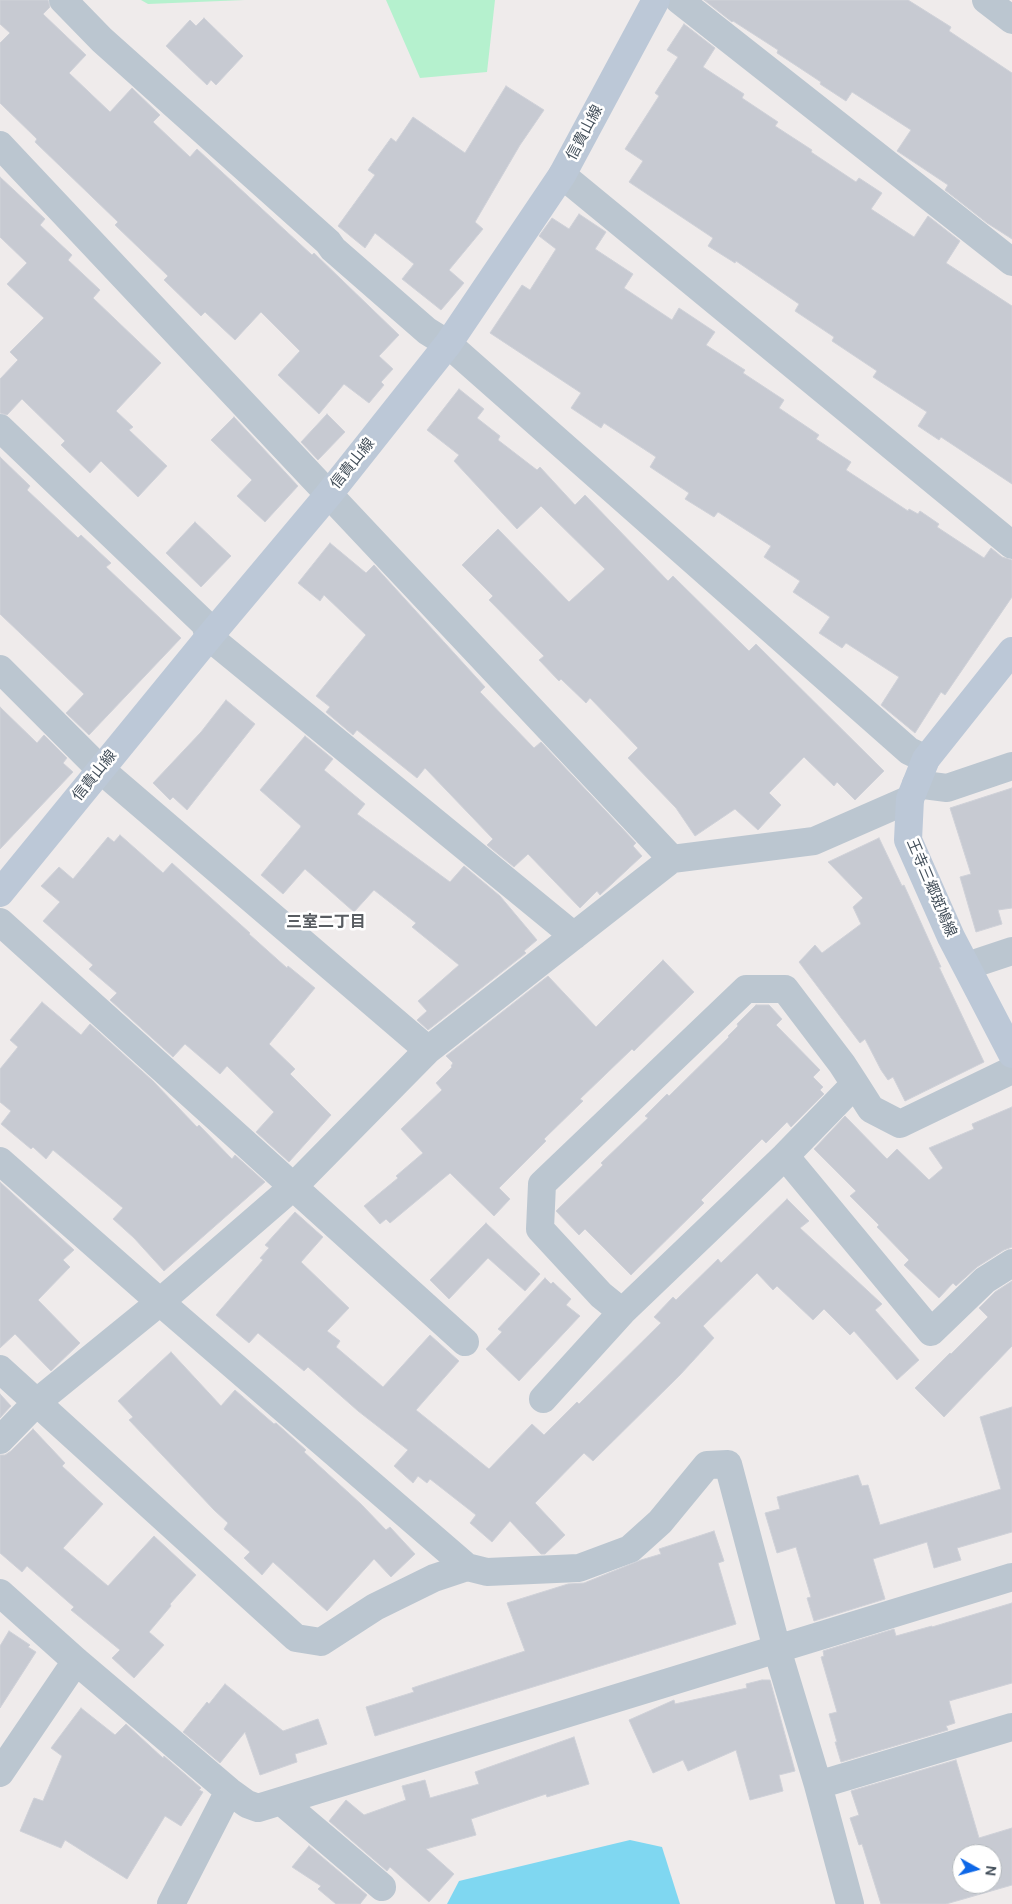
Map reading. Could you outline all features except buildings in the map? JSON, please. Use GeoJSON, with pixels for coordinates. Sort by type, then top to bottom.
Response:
{"type":"FeatureCollection","features":[{"type":"Feature","properties":{"kind":"main road","name":"信貴山線"},"geometry":{"type":"LineString","coordinates":[[0,893],[328,494],[448,344],[562,175],[656,0]]}},
{"type":"Feature","properties":{"kind":"main road","name":"王寺三郷斑鳩線"},"geometry":{"type":"LineString","coordinates":[[1012,652],[926,759],[913,791],[908,840],[952,937],[1012,1054]]}},
{"type":"Feature","properties":{"kind":"street"},"geometry":{"type":"LineString","coordinates":[[63,0],[102,40],[328,242],[333,249],[428,331],[448,344],[909,751],[926,759]]}},
{"type":"Feature","properties":{"kind":"street"},"geometry":{"type":"LineString","coordinates":[[678,0],[1012,262]]}},
{"type":"Feature","properties":{"kind":"street"},"geometry":{"type":"LineString","coordinates":[[986,0],[1012,20]]}},
{"type":"Feature","properties":{"kind":"street"},"geometry":{"type":"LineString","coordinates":[[0,145],[672,860]]}},
{"type":"Feature","properties":{"kind":"street"},"geometry":{"type":"LineString","coordinates":[[562,175],[1012,545]]}},
{"type":"Feature","properties":{"kind":"street"},"geometry":{"type":"LineString","coordinates":[[0,428],[205,624],[209,637],[574,936]]}},
{"type":"Feature","properties":{"kind":"street"},"geometry":{"type":"LineString","coordinates":[[0,669],[100,769],[428,1050]]}},
{"type":"Feature","properties":{"kind":"street"},"geometry":{"type":"LineString","coordinates":[[0,1440],[37,1402],[160,1302],[294,1186],[428,1050],[672,860],[814,841],[913,791],[947,788],[1012,766]]}},
{"type":"Feature","properties":{"kind":"street"},"geometry":{"type":"LineString","coordinates":[[0,922],[466,1342]]}},
{"type":"Feature","properties":{"kind":"street"},"geometry":{"type":"LineString","coordinates":[[967,966],[1012,951]]}},
{"type":"Feature","properties":{"kind":"street"},"geometry":{"type":"LineString","coordinates":[[622,1312],[601,1295],[540,1229],[542,1184],[746,989],[785,989],[856,1084],[871,1109],[900,1124],[1012,1070]]}},
{"type":"Feature","properties":{"kind":"street"},"geometry":{"type":"LineString","coordinates":[[543,1399],[622,1312],[856,1084]]}},
{"type":"Feature","properties":{"kind":"street"},"geometry":{"type":"LineString","coordinates":[[784,1156],[931,1332],[985,1280],[1012,1263]]}},
{"type":"Feature","properties":{"kind":"street"},"geometry":{"type":"LineString","coordinates":[[0,1161],[467,1567],[487,1572],[579,1568],[630,1549],[660,1522],[707,1465],[728,1464],[777,1649],[818,1785],[850,1904]]}},
{"type":"Feature","properties":{"kind":"street"},"geometry":{"type":"LineString","coordinates":[[0,1369],[296,1638],[321,1642],[375,1607],[434,1578],[467,1567]]}},
{"type":"Feature","properties":{"kind":"street"},"geometry":{"type":"LineString","coordinates":[[0,1593],[76,1662],[229,1791],[247,1804],[258,1808],[1012,1577]]}},
{"type":"Feature","properties":{"kind":"street"},"geometry":{"type":"LineString","coordinates":[[0,1773],[76,1662]]}},
{"type":"Feature","properties":{"kind":"street"},"geometry":{"type":"LineString","coordinates":[[818,1785],[1012,1727]]}},
{"type":"Feature","properties":{"kind":"street"},"geometry":{"type":"LineString","coordinates":[[171,1904],[229,1791]]}},
{"type":"Feature","properties":{"kind":"street"},"geometry":{"type":"LineString","coordinates":[[281,1802],[382,1887]]}},
{"type":"Feature","properties":{"kind":"green space"},"geometry":{"type":"Polygon","coordinates":[[[141,0],[245,0],[148,4],[141,0]]]}},
{"type":"Feature","properties":{"kind":"green space"},"geometry":{"type":"Polygon","coordinates":[[[386,0],[495,0],[487,72],[420,78],[386,0]]]}},
{"type":"Feature","properties":{"kind":"water"},"geometry":{"type":"Polygon","coordinates":[[[630,1840],[662,1847],[680,1904],[447,1904],[459,1881],[630,1840]]]}},
{"type":"Feature","properties":{"kind":"district","name":"三室二丁目"},"geometry":{"type":"Point","coordinates":[326,923]}}]}
